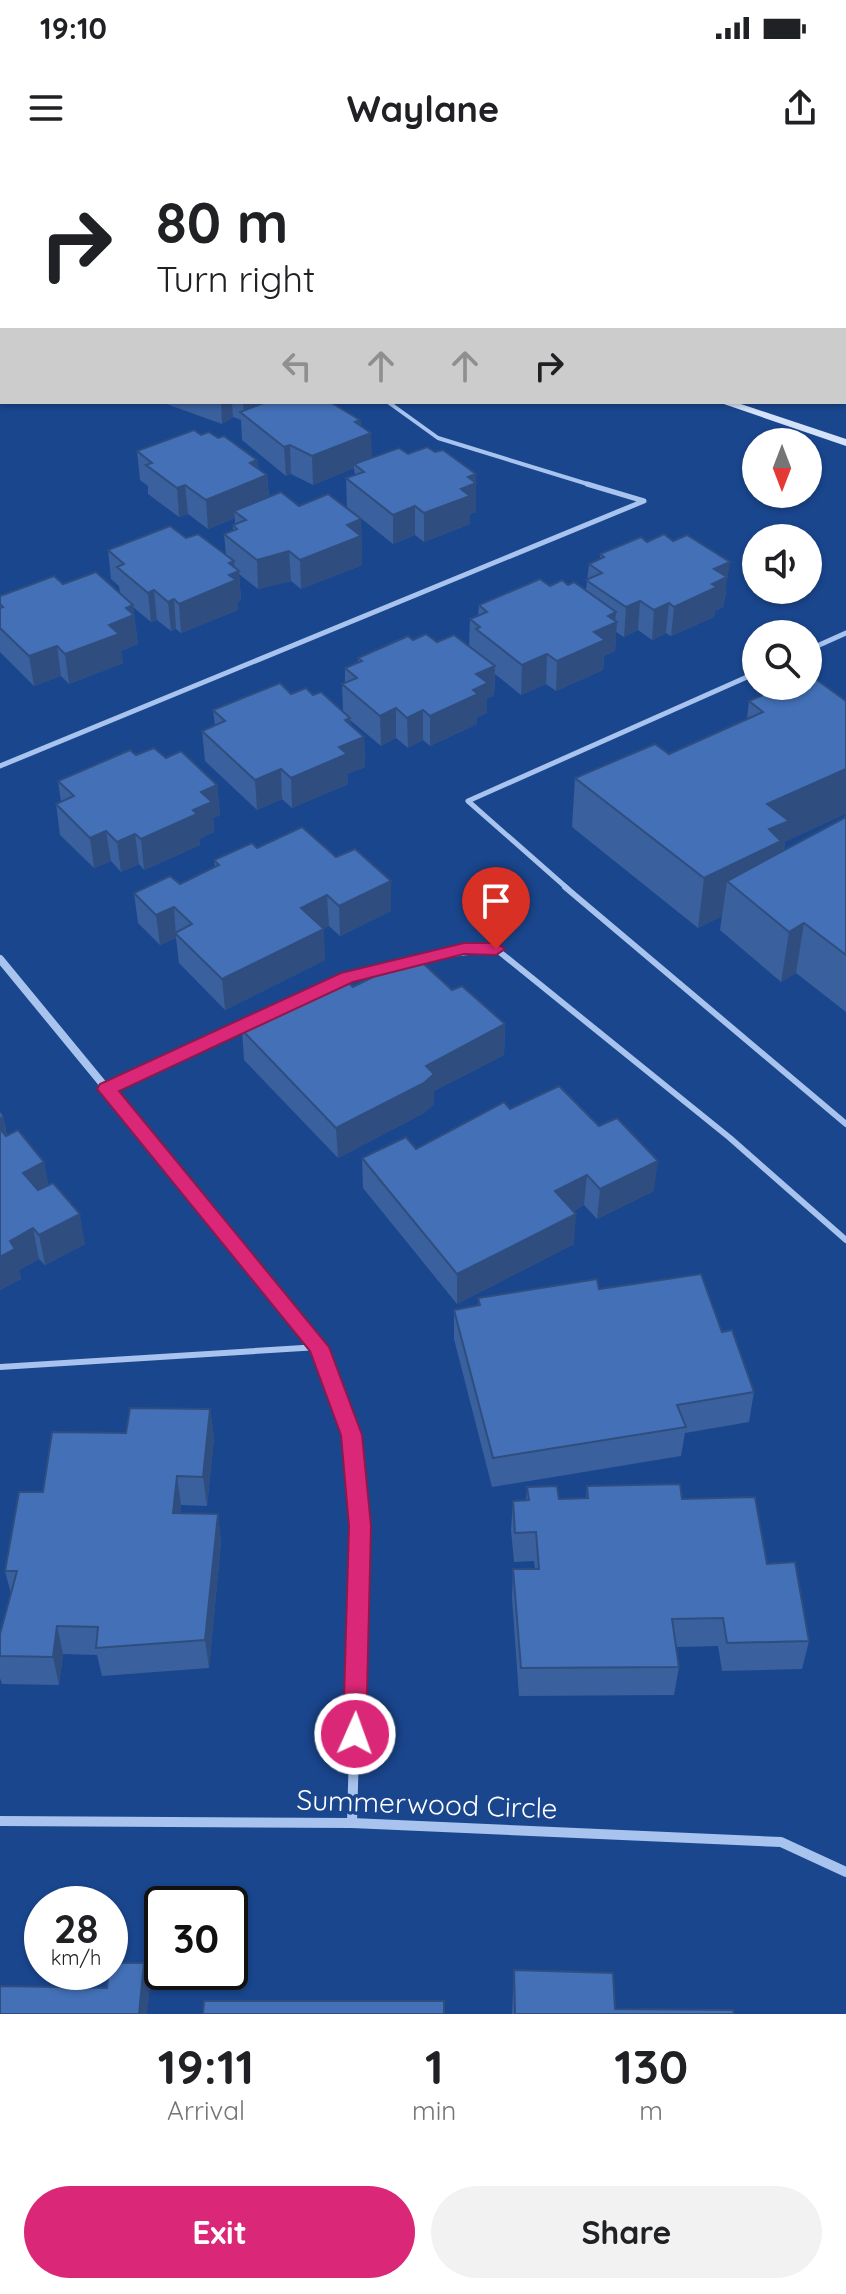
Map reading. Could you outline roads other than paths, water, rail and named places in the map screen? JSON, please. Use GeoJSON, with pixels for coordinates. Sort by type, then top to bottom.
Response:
{"type":"FeatureCollection","features":[{"type":"Feature","properties":{"kind":"main road"},"geometry":{"type":"LineString","coordinates":[[730,404],[846,443]]}},
{"type":"Feature","properties":{"kind":"street"},"geometry":{"type":"LineString","coordinates":[[0,959],[319,1347],[351,1435],[360,1526],[352,1823]]}},
{"type":"Feature","properties":{"kind":"street","name":"Summerwood Circle"},"geometry":{"type":"LineString","coordinates":[[0,1821],[352,1823],[781,1842],[846,1872]]}},
{"type":"Feature","properties":{"kind":"lane"},"geometry":{"type":"LineString","coordinates":[[0,766],[644,501],[438,438],[391,404]]}},
{"type":"Feature","properties":{"kind":"lane"},"geometry":{"type":"LineString","coordinates":[[822,644],[846,633]]}},
{"type":"Feature","properties":{"kind":"lane"},"geometry":{"type":"LineString","coordinates":[[742,679],[468,801],[520,849],[846,1124]]}},
{"type":"Feature","properties":{"kind":"lane"},"geometry":{"type":"LineString","coordinates":[[107,1089],[348,978],[464,949],[496,949],[730,1138],[846,1240]]}},
{"type":"Feature","properties":{"kind":"lane"},"geometry":{"type":"LineString","coordinates":[[0,1367],[319,1347]]}}]}
